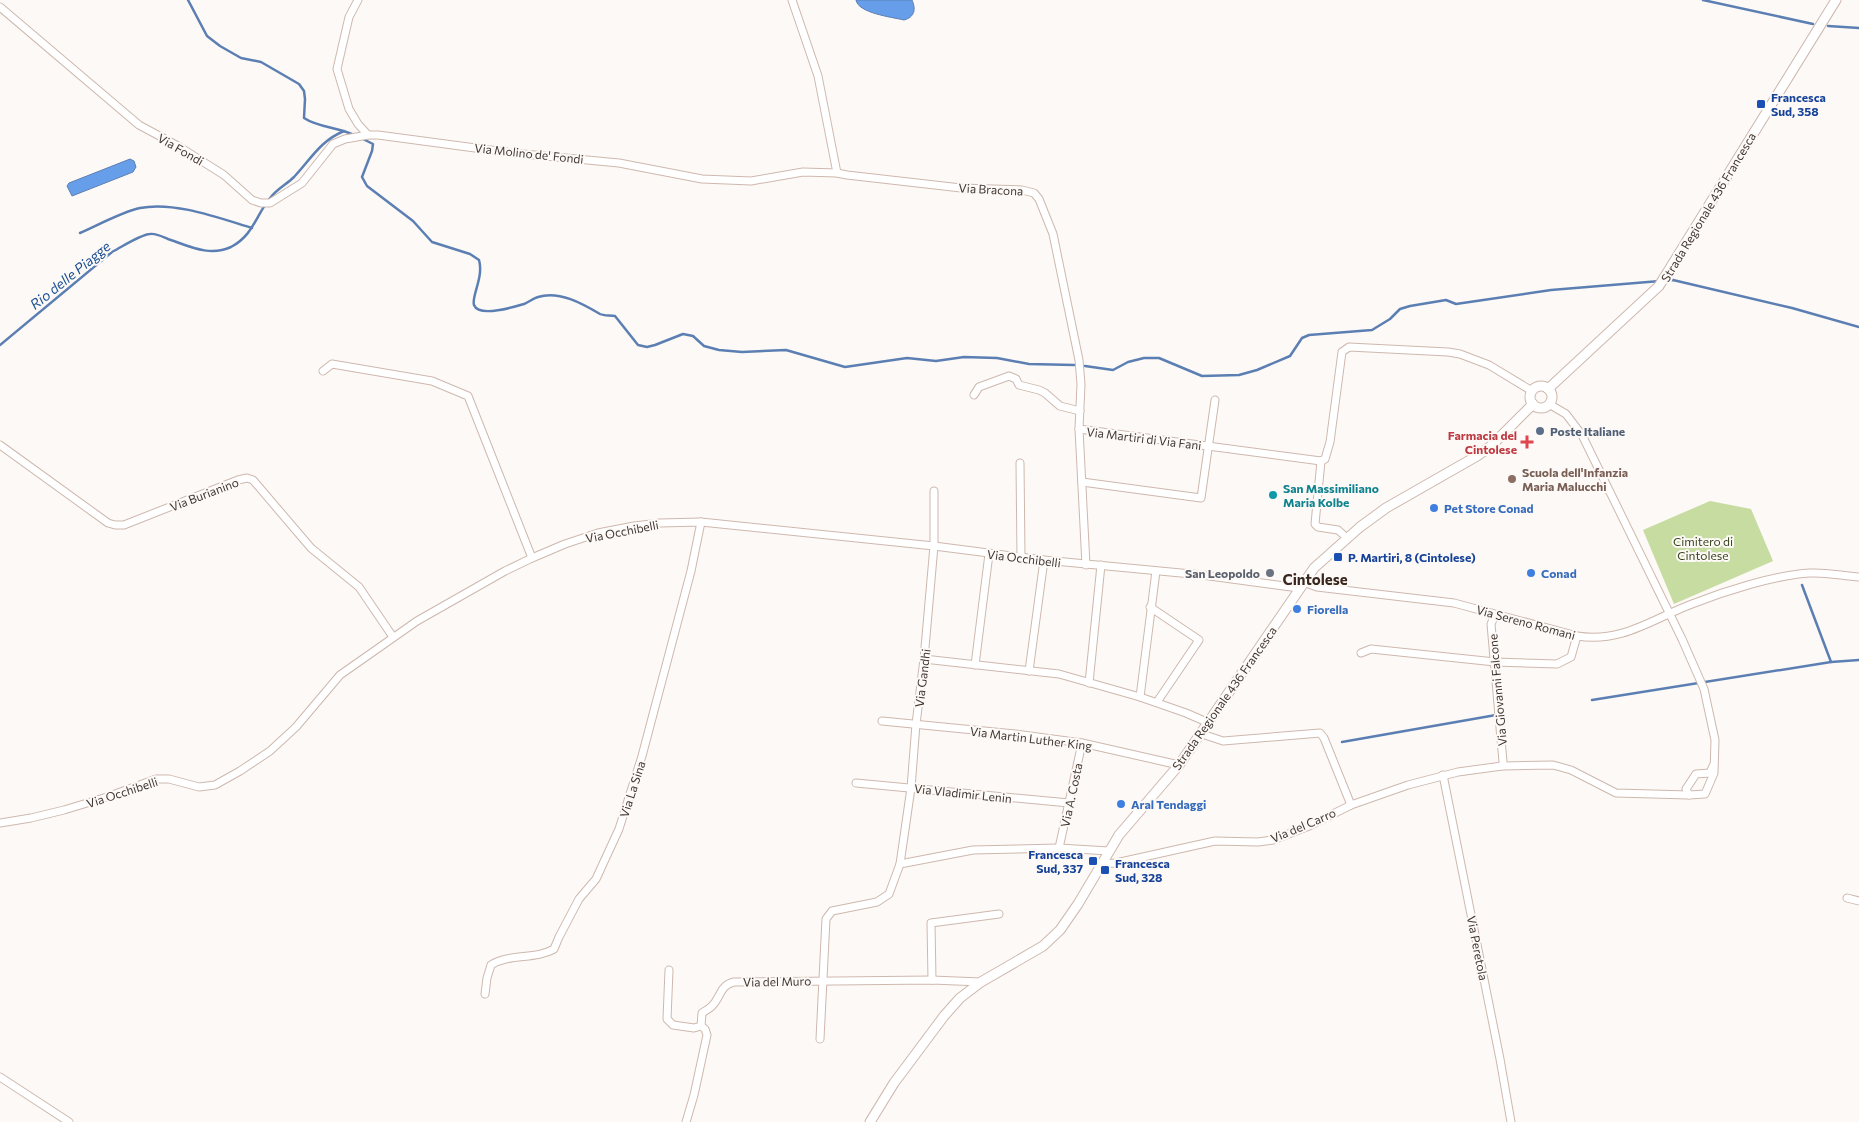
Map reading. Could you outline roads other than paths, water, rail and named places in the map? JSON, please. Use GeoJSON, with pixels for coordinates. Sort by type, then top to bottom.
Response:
{"type":"FeatureCollection","features":[{"type":"Feature","properties":{"kind":"street"},"geometry":{"type":"LineString","coordinates":[[358,0],[348,17],[337,68],[349,109],[368,136]]}},
{"type":"Feature","properties":{"kind":"street"},"geometry":{"type":"LineString","coordinates":[[792,0],[818,76],[837,172]]}},
{"type":"Feature","properties":{"kind":"street","name":"Strada Regionale 436 Francesca"},"geometry":{"type":"LineString","coordinates":[[1548,389],[1659,286],[1668,274],[1836,0]]}},
{"type":"Feature","properties":{"kind":"street","name":"Via Fondi"},"geometry":{"type":"LineString","coordinates":[[0,7],[139,125],[178,146],[224,175],[252,200],[270,203],[302,183],[333,144],[345,139],[368,136]]}},
{"type":"Feature","properties":{"kind":"street","name":"Via Molino de' Fondi"},"geometry":{"type":"LineString","coordinates":[[368,136],[378,135],[619,163],[702,179],[751,181],[803,172],[837,172]]}},
{"type":"Feature","properties":{"kind":"street","name":"Via Bracona"},"geometry":{"type":"LineString","coordinates":[[837,172],[862,177],[961,188],[1022,190],[1034,193],[1040,199],[1056,246],[1079,360],[1081,384],[1079,429],[1086,565]]}},
{"type":"Feature","properties":{"kind":"street"},"geometry":{"type":"LineString","coordinates":[[1347,538],[1338,530],[1318,527],[1315,524],[1320,461],[1325,459],[1330,442],[1342,352],[1349,347],[1460,354],[1489,364],[1532,391]]}},
{"type":"Feature","properties":{"kind":"street"},"geometry":{"type":"LineString","coordinates":[[323,371],[332,364],[432,381],[468,396],[532,558]]}},
{"type":"Feature","properties":{"kind":"street"},"geometry":{"type":"LineString","coordinates":[[974,395],[979,387],[1010,376],[1016,379],[1019,385],[1045,393],[1060,406],[1080,412]]}},
{"type":"Feature","properties":{"kind":"street"},"geometry":{"type":"LineString","coordinates":[[1540,386],[1548,389],[1552,398],[1549,404],[1539,408],[1533,404],[1530,398],[1532,391],[1540,386]]}},
{"type":"Feature","properties":{"kind":"street"},"geometry":{"type":"LineString","coordinates":[[1082,482],[1201,498],[1215,400]]}},
{"type":"Feature","properties":{"kind":"street","name":"Strada Regionale 436 Francesca"},"geometry":{"type":"LineString","coordinates":[[870,1122],[894,1083],[944,1016],[960,998],[981,982],[1043,946],[1060,930],[1078,904],[1109,850],[1202,734],[1314,568],[1347,538],[1386,508],[1491,446],[1533,404]]}},
{"type":"Feature","properties":{"kind":"street"},"geometry":{"type":"LineString","coordinates":[[1549,404],[1566,414],[1582,435],[1701,680],[1714,733],[1714,764],[1714,773],[1705,794],[1688,795],[1686,789],[1696,774],[1710,773],[1714,764]]}},
{"type":"Feature","properties":{"kind":"street","name":"Via Martiri di Via Fani"},"geometry":{"type":"LineString","coordinates":[[1079,429],[1320,461]]}},
{"type":"Feature","properties":{"kind":"street","name":"Via Burianino"},"geometry":{"type":"LineString","coordinates":[[0,445],[108,523],[115,525],[124,524],[238,480],[247,478],[253,480],[311,548],[359,587],[393,637]]}},
{"type":"Feature","properties":{"kind":"street"},"geometry":{"type":"LineString","coordinates":[[1020,464],[1021,558]]}},
{"type":"Feature","properties":{"kind":"street","name":"Via Gandhi"},"geometry":{"type":"LineString","coordinates":[[820,1039],[826,919],[832,911],[877,902],[889,894],[900,864],[911,788],[924,659],[934,546],[934,491]]}},
{"type":"Feature","properties":{"kind":"street","name":"Via Occhibelli"},"geometry":{"type":"LineString","coordinates":[[0,823],[31,818],[107,798],[156,779],[169,779],[198,788],[214,786],[240,772],[270,751],[296,727],[340,675],[393,637],[480,585],[532,558],[598,533],[660,522],[701,522],[934,546],[1086,565],[1101,565],[1292,586],[1301,585]]}},
{"type":"Feature","properties":{"kind":"street","name":"Via La Sina"},"geometry":{"type":"LineString","coordinates":[[485,994],[491,965],[500,960],[546,954],[554,949],[579,899],[596,879],[606,859],[619,829],[642,756],[691,571],[701,522]]}},
{"type":"Feature","properties":{"kind":"street"},"geometry":{"type":"LineString","coordinates":[[975,665],[990,554]]}},
{"type":"Feature","properties":{"kind":"street"},"geometry":{"type":"LineString","coordinates":[[1029,671],[1044,560]]}},
{"type":"Feature","properties":{"kind":"street"},"geometry":{"type":"LineString","coordinates":[[1089,683],[1101,565]]}},
{"type":"Feature","properties":{"kind":"street"},"geometry":{"type":"LineString","coordinates":[[1140,696],[1156,571]]}},
{"type":"Feature","properties":{"kind":"street","name":"Via Sereno Romani"},"geometry":{"type":"LineString","coordinates":[[1301,585],[1454,603],[1486,610],[1495,615],[1501,614],[1577,636],[1595,638],[1630,632],[1690,605],[1726,592],[1798,574],[1812,573],[1859,577]]}},
{"type":"Feature","properties":{"kind":"street"},"geometry":{"type":"LineString","coordinates":[[1150,607],[1200,640],[1157,702]]}},
{"type":"Feature","properties":{"kind":"street","name":"Via Giovanni Falcone"},"geometry":{"type":"LineString","coordinates":[[1495,615],[1490,624],[1495,662],[1502,766]]}},
{"type":"Feature","properties":{"kind":"street"},"geometry":{"type":"LineString","coordinates":[[1361,654],[1371,649],[1495,662],[1557,664],[1570,657],[1577,636]]}},
{"type":"Feature","properties":{"kind":"street"},"geometry":{"type":"LineString","coordinates":[[924,659],[1059,674],[1140,696],[1209,723]]}},
{"type":"Feature","properties":{"kind":"street","name":"Via Martin Luther King"},"geometry":{"type":"LineString","coordinates":[[882,721],[1015,734],[1082,743],[1179,765]]}},
{"type":"Feature","properties":{"kind":"street"},"geometry":{"type":"LineString","coordinates":[[1202,734],[1223,741],[1320,733],[1324,738],[1351,805]]}},
{"type":"Feature","properties":{"kind":"street","name":"Via A. Costa"},"geometry":{"type":"LineString","coordinates":[[1059,848],[1082,743]]}},
{"type":"Feature","properties":{"kind":"street","name":"Via del Carro"},"geometry":{"type":"LineString","coordinates":[[1101,864],[1116,863],[1216,841],[1258,842],[1273,840],[1309,826],[1351,805],[1443,775],[1502,766],[1553,765],[1571,770],[1616,793],[1688,795]]}},
{"type":"Feature","properties":{"kind":"street","name":"Via Peretola"},"geometry":{"type":"LineString","coordinates":[[1443,775],[1499,1050],[1511,1122]]}},
{"type":"Feature","properties":{"kind":"street","name":"Via Vladimir Lenin"},"geometry":{"type":"LineString","coordinates":[[856,783],[1069,804]]}},
{"type":"Feature","properties":{"kind":"street"},"geometry":{"type":"LineString","coordinates":[[900,864],[973,850],[1059,848],[1109,850]]}},
{"type":"Feature","properties":{"kind":"street"},"geometry":{"type":"LineString","coordinates":[[1847,898],[1859,901]]}},
{"type":"Feature","properties":{"kind":"street"},"geometry":{"type":"LineString","coordinates":[[932,980],[931,924],[999,914]]}},
{"type":"Feature","properties":{"kind":"street"},"geometry":{"type":"LineString","coordinates":[[669,970],[667,1019],[673,1025],[694,1028],[701,1026],[707,1034],[694,1095],[686,1122]]}},
{"type":"Feature","properties":{"kind":"street","name":"Via del Muro"},"geometry":{"type":"LineString","coordinates":[[701,1026],[702,1014],[712,1007],[724,986],[728,983],[932,980],[981,982]]}},
{"type":"Feature","properties":{"kind":"street"},"geometry":{"type":"LineString","coordinates":[[0,1077],[69,1122]]}},
{"type":"Feature","properties":{"kind":"water"},"geometry":{"type":"Polygon","coordinates":[[[856,0],[912,0],[914,12],[908,19],[904,20],[876,14],[863,8],[856,0]]]}},
{"type":"Feature","properties":{"kind":"water"},"geometry":{"type":"Polygon","coordinates":[[[130,159],[134,161],[136,167],[133,172],[72,196],[67,186],[69,183],[130,159]]]}},
{"type":"Feature","properties":{"kind":"waterway"},"geometry":{"type":"LineString","coordinates":[[188,0],[207,36],[220,46],[241,58],[261,62],[299,84],[304,91],[304,118],[316,124],[356,136]]}},
{"type":"Feature","properties":{"kind":"waterway"},"geometry":{"type":"LineString","coordinates":[[1703,0],[1813,24]]}},
{"type":"Feature","properties":{"kind":"waterway"},"geometry":{"type":"LineString","coordinates":[[1828,26],[1859,28]]}},
{"type":"Feature","properties":{"kind":"waterway","name":"Rio delle Piagge"},"geometry":{"type":"LineString","coordinates":[[0,345],[112,252],[141,237],[155,234],[207,251],[223,250],[231,247],[245,237],[273,194],[294,177],[322,145],[344,131]]}},
{"type":"Feature","properties":{"kind":"waterway"},"geometry":{"type":"LineString","coordinates":[[361,138],[373,144],[362,177],[367,186],[413,221],[432,242],[470,254],[479,260],[480,273],[474,305],[477,309],[483,311],[505,309],[524,304],[538,297],[554,295],[570,299],[602,315],[615,316],[638,345],[647,347],[683,334],[693,336],[704,346],[719,350],[742,352],[786,350],[845,367],[907,358],[936,361],[964,357],[997,358],[1029,364],[1074,365]]}},
{"type":"Feature","properties":{"kind":"waterway"},"geometry":{"type":"LineString","coordinates":[[80,233],[126,212],[153,206],[211,215],[252,228]]}},
{"type":"Feature","properties":{"kind":"waterway"},"geometry":{"type":"LineString","coordinates":[[1665,281],[1673,280],[1792,308],[1859,327]]}},
{"type":"Feature","properties":{"kind":"waterway"},"geometry":{"type":"LineString","coordinates":[[1085,366],[1113,370],[1128,362],[1144,358],[1159,358],[1202,376],[1239,375],[1257,370],[1290,356],[1302,338],[1309,335],[1372,330],[1390,319],[1400,309],[1410,306],[1446,300],[1456,304],[1551,290],[1660,281]]}},
{"type":"Feature","properties":{"kind":"waterway"},"geometry":{"type":"LineString","coordinates":[[1802,585],[1831,662],[1859,660]]}},
{"type":"Feature","properties":{"kind":"waterway"},"geometry":{"type":"LineString","coordinates":[[1592,700],[1831,662]]}},
{"type":"Feature","properties":{"kind":"waterway"},"geometry":{"type":"LineString","coordinates":[[1342,742],[1496,715]]}},
{"type":"Feature","properties":{"kind":"place","name":"Francesca Sud, 358"},"geometry":{"type":"Point","coordinates":[1761,104]}},
{"type":"Feature","properties":{"kind":"place","name":"Poste Italiane"},"geometry":{"type":"Point","coordinates":[1540,431]}},
{"type":"Feature","properties":{"kind":"place","name":"Farmacia del Cintolese"},"geometry":{"type":"Point","coordinates":[1527,442]}},
{"type":"Feature","properties":{"kind":"place","name":"Scuola dell'Infanzia Maria Malucchi"},"geometry":{"type":"Point","coordinates":[1512,479]}},
{"type":"Feature","properties":{"kind":"place","name":"San Massimiliano Maria Kolbe"},"geometry":{"type":"Point","coordinates":[1273,495]}},
{"type":"Feature","properties":{"kind":"place","name":"Pet Store Conad"},"geometry":{"type":"Point","coordinates":[1434,508]}},
{"type":"Feature","properties":{"kind":"place","name":"P. Martiri, 8 (Cintolese)"},"geometry":{"type":"Point","coordinates":[1338,557]}},
{"type":"Feature","properties":{"kind":"place","name":"San Leopoldo"},"geometry":{"type":"Point","coordinates":[1270,573]}},
{"type":"Feature","properties":{"kind":"place","name":"Conad"},"geometry":{"type":"Point","coordinates":[1531,573]}},
{"type":"Feature","properties":{"kind":"place","name":"Fiorella"},"geometry":{"type":"Point","coordinates":[1297,609]}},
{"type":"Feature","properties":{"kind":"place","name":"Aral Tendaggi"},"geometry":{"type":"Point","coordinates":[1121,804]}},
{"type":"Feature","properties":{"kind":"place","name":"Francesca Sud, 337"},"geometry":{"type":"Point","coordinates":[1093,861]}},
{"type":"Feature","properties":{"kind":"place","name":"Francesca Sud, 328"},"geometry":{"type":"Point","coordinates":[1105,870]}},
{"type":"Feature","properties":{"kind":"district","name":"Cintolese"},"geometry":{"type":"Point","coordinates":[1315,579]}},
{"type":"Feature","properties":{"kind":"park label","name":"Cimitero di Cintolese"},"geometry":{"type":"Point","coordinates":[1703,548]}}]}
